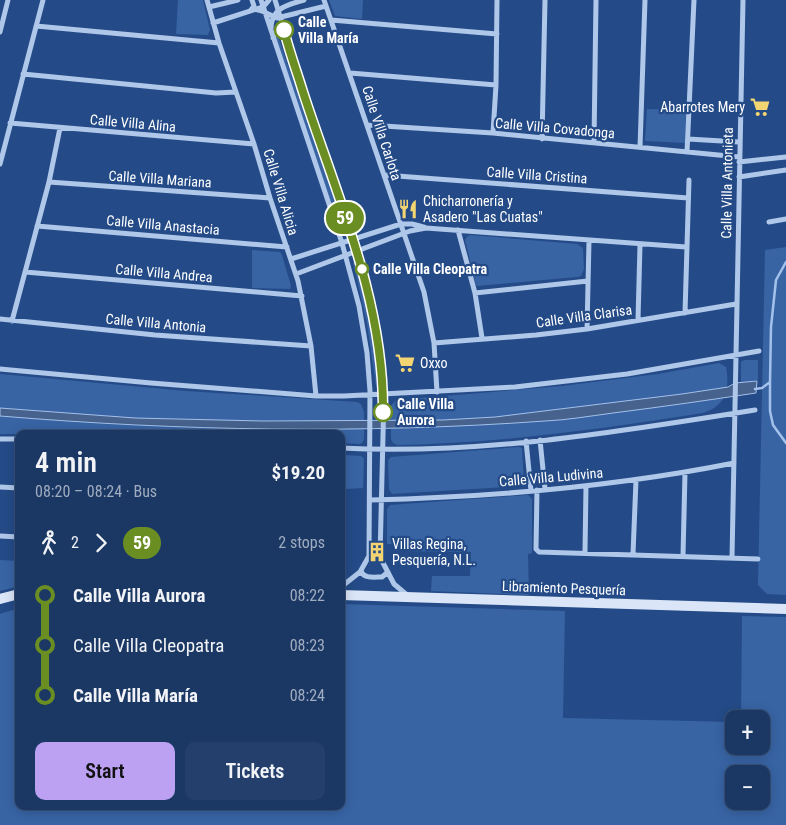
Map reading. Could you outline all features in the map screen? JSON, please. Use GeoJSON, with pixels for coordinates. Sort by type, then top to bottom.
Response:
{"type":"FeatureCollection","features":[{"type":"Feature","properties":{"kind":"main road"},"geometry":{"type":"LineString","coordinates":[[0,599],[15,595]]}},
{"type":"Feature","properties":{"kind":"main road","name":"Libramiento Pesquería"},"geometry":{"type":"LineString","coordinates":[[345,595],[786,609]]}},
{"type":"Feature","properties":{"kind":"street"},"geometry":{"type":"LineString","coordinates":[[0,32],[8,0]]}},
{"type":"Feature","properties":{"kind":"street"},"geometry":{"type":"LineString","coordinates":[[0,164],[43,0]]}},
{"type":"Feature","properties":{"kind":"street","name":"Calle Villa Alicia"},"geometry":{"type":"LineString","coordinates":[[207,0],[219,43],[296,274],[311,346],[316,396]]}},
{"type":"Feature","properties":{"kind":"street"},"geometry":{"type":"LineString","coordinates":[[208,7],[238,0]]}},
{"type":"Feature","properties":{"kind":"street"},"geometry":{"type":"LineString","coordinates":[[252,0],[254,6],[252,10]]}},
{"type":"Feature","properties":{"kind":"street"},"geometry":{"type":"LineString","coordinates":[[261,0],[346,255],[377,395],[383,412],[383,435],[376,450],[370,500],[369,556],[361,571],[345,585]]}},
{"type":"Feature","properties":{"kind":"street"},"geometry":{"type":"LineString","coordinates":[[263,9],[269,0]]}},
{"type":"Feature","properties":{"kind":"street"},"geometry":{"type":"LineString","coordinates":[[271,32],[273,18],[278,10],[286,5],[304,0]]}},
{"type":"Feature","properties":{"kind":"street"},"geometry":{"type":"LineString","coordinates":[[317,8],[320,5],[320,0]]}},
{"type":"Feature","properties":{"kind":"street"},"geometry":{"type":"LineString","coordinates":[[493,134],[496,85],[497,0]]}},
{"type":"Feature","properties":{"kind":"street"},"geometry":{"type":"LineString","coordinates":[[542,139],[545,0]]}},
{"type":"Feature","properties":{"kind":"street"},"geometry":{"type":"LineString","coordinates":[[594,143],[596,0]]}},
{"type":"Feature","properties":{"kind":"street"},"geometry":{"type":"LineString","coordinates":[[640,148],[645,0]]}},
{"type":"Feature","properties":{"kind":"street"},"geometry":{"type":"LineString","coordinates":[[687,152],[694,0]]}},
{"type":"Feature","properties":{"kind":"street","name":"Calle Villa Antonieta"},"geometry":{"type":"LineString","coordinates":[[735,356],[743,0]]}},
{"type":"Feature","properties":{"kind":"street"},"geometry":{"type":"LineString","coordinates":[[275,1],[286,5]]}},
{"type":"Feature","properties":{"kind":"street"},"geometry":{"type":"LineString","coordinates":[[275,1],[357,251],[374,314],[377,395],[370,411],[370,434],[376,450],[382,500],[380,557],[394,584],[412,598]]}},
{"type":"Feature","properties":{"kind":"street"},"geometry":{"type":"LineString","coordinates":[[213,23],[252,10],[263,9],[273,18],[280,18],[317,8],[325,3]]}},
{"type":"Feature","properties":{"kind":"street","name":"Calle Villa Carlota"},"geometry":{"type":"LineString","coordinates":[[325,3],[424,292],[434,342],[437,392]]}},
{"type":"Feature","properties":{"kind":"street"},"geometry":{"type":"LineString","coordinates":[[286,5],[284,11],[288,16]]}},
{"type":"Feature","properties":{"kind":"street"},"geometry":{"type":"LineString","coordinates":[[283,27],[288,16]]}},
{"type":"Feature","properties":{"kind":"street"},"geometry":{"type":"LineString","coordinates":[[330,20],[497,34]]}},
{"type":"Feature","properties":{"kind":"street"},"geometry":{"type":"LineString","coordinates":[[36,26],[219,43]]}},
{"type":"Feature","properties":{"kind":"street"},"geometry":{"type":"LineString","coordinates":[[273,38],[274,34],[278,31],[285,34]]}},
{"type":"Feature","properties":{"kind":"street"},"geometry":{"type":"LineString","coordinates":[[350,73],[496,85]]}},
{"type":"Feature","properties":{"kind":"street"},"geometry":{"type":"LineString","coordinates":[[23,74],[216,93],[236,92]]}},
{"type":"Feature","properties":{"kind":"street","name":"Calle Villa Alina"},"geometry":{"type":"LineString","coordinates":[[10,123],[254,144]]}},
{"type":"Feature","properties":{"kind":"street","name":"Calle Villa Covadonga"},"geometry":{"type":"LineString","coordinates":[[368,124],[594,143],[739,159],[786,157]]}},
{"type":"Feature","properties":{"kind":"street"},"geometry":{"type":"LineString","coordinates":[[12,320],[49,182],[60,128]]}},
{"type":"Feature","properties":{"kind":"street"},"geometry":{"type":"LineString","coordinates":[[688,139],[739,142]]}},
{"type":"Feature","properties":{"kind":"street"},"geometry":{"type":"LineString","coordinates":[[738,177],[786,170]]}},
{"type":"Feature","properties":{"kind":"street","name":"Calle Villa Cristina"},"geometry":{"type":"LineString","coordinates":[[384,175],[688,198]]}},
{"type":"Feature","properties":{"kind":"street"},"geometry":{"type":"LineString","coordinates":[[685,313],[688,180]]}},
{"type":"Feature","properties":{"kind":"street","name":"Calle Villa Mariana"},"geometry":{"type":"LineString","coordinates":[[49,182],[270,198]]}},
{"type":"Feature","properties":{"kind":"street"},"geometry":{"type":"LineString","coordinates":[[769,222],[786,219]]}},
{"type":"Feature","properties":{"kind":"street"},"geometry":{"type":"LineString","coordinates":[[291,259],[401,224],[417,225],[426,228],[686,247]]}},
{"type":"Feature","properties":{"kind":"street","name":"Calle Villa Anastacia"},"geometry":{"type":"LineString","coordinates":[[36,226],[287,247]]}},
{"type":"Feature","properties":{"kind":"street"},"geometry":{"type":"LineString","coordinates":[[296,274],[404,234],[426,228]]}},
{"type":"Feature","properties":{"kind":"street"},"geometry":{"type":"LineString","coordinates":[[458,230],[474,293],[482,338]]}},
{"type":"Feature","properties":{"kind":"street"},"geometry":{"type":"LineString","coordinates":[[587,328],[590,241]]}},
{"type":"Feature","properties":{"kind":"street"},"geometry":{"type":"LineString","coordinates":[[638,320],[640,244]]}},
{"type":"Feature","properties":{"kind":"street","name":"Calle Villa Andrea"},"geometry":{"type":"LineString","coordinates":[[25,272],[302,296]]}},
{"type":"Feature","properties":{"kind":"street"},"geometry":{"type":"LineString","coordinates":[[474,293],[588,281]]}},
{"type":"Feature","properties":{"kind":"street","name":"Calle Villa Clarisa"},"geometry":{"type":"LineString","coordinates":[[434,342],[536,335],[736,304]]}},
{"type":"Feature","properties":{"kind":"street","name":"Calle Villa Antonia"},"geometry":{"type":"LineString","coordinates":[[0,319],[156,335],[311,346]]}},
{"type":"Feature","properties":{"kind":"street"},"geometry":{"type":"LineString","coordinates":[[0,369],[316,396],[377,395],[515,386],[628,374],[759,351]]}},
{"type":"Feature","properties":{"kind":"street"},"geometry":{"type":"LineString","coordinates":[[732,558],[735,356]]}},
{"type":"Feature","properties":{"kind":"street"},"geometry":{"type":"LineString","coordinates":[[345,448],[376,450],[470,446],[540,440],[755,410]]}},
{"type":"Feature","properties":{"kind":"street"},"geometry":{"type":"LineString","coordinates":[[0,438],[15,439]]}},
{"type":"Feature","properties":{"kind":"street"},"geometry":{"type":"LineString","coordinates":[[540,440],[545,490]]}},
{"type":"Feature","properties":{"kind":"street"},"geometry":{"type":"LineString","coordinates":[[526,441],[534,491],[537,551],[758,559]]}},
{"type":"Feature","properties":{"kind":"street","name":"Calle Villa Ludivina"},"geometry":{"type":"LineString","coordinates":[[370,500],[534,491],[586,486],[685,473],[734,463]]}},
{"type":"Feature","properties":{"kind":"street"},"geometry":{"type":"LineString","coordinates":[[683,556],[685,473]]}},
{"type":"Feature","properties":{"kind":"street"},"geometry":{"type":"LineString","coordinates":[[633,554],[636,480]]}},
{"type":"Feature","properties":{"kind":"street"},"geometry":{"type":"LineString","coordinates":[[585,552],[586,486]]}},
{"type":"Feature","properties":{"kind":"street"},"geometry":{"type":"LineString","coordinates":[[0,487],[15,488]]}},
{"type":"Feature","properties":{"kind":"street"},"geometry":{"type":"LineString","coordinates":[[0,536],[15,537]]}},
{"type":"Feature","properties":{"kind":"street"},"geometry":{"type":"LineString","coordinates":[[365,565],[373,559],[380,560],[384,565]]}},
{"type":"Feature","properties":{"kind":"street"},"geometry":{"type":"LineString","coordinates":[[361,571],[367,577],[384,577],[388,572]]}},
{"type":"Feature","properties":{"kind":"street"},"geometry":{"type":"LineString","coordinates":[[351,581],[350,588],[362,596]]}},
{"type":"Feature","properties":{"kind":"street"},"geometry":{"type":"LineString","coordinates":[[380,597],[393,592],[394,584]]}},
{"type":"Feature","properties":{"kind":"shaded area"},"geometry":{"type":"Polygon","coordinates":[[[178,0],[203,0],[210,30],[208,35],[176,34],[178,0]]]}},
{"type":"Feature","properties":{"kind":"shaded area"},"geometry":{"type":"Polygon","coordinates":[[[329,0],[363,0],[362,19],[335,16],[329,0]]]}},
{"type":"Feature","properties":{"kind":"shaded area"},"geometry":{"type":"Polygon","coordinates":[[[276,35],[278,36],[344,228],[343,230],[340,229],[275,37],[276,35]]]}},
{"type":"Feature","properties":{"kind":"shaded area"},"geometry":{"type":"Polygon","coordinates":[[[647,109],[686,110],[685,143],[645,141],[647,109]]]}},
{"type":"Feature","properties":{"kind":"shaded area"},"geometry":{"type":"Polygon","coordinates":[[[470,235],[577,244],[583,248],[584,269],[581,276],[577,277],[478,286],[476,285],[465,240],[470,235]]]}},
{"type":"Feature","properties":{"kind":"shaded area"},"geometry":{"type":"Polygon","coordinates":[[[786,247],[786,595],[767,594],[758,585],[765,250],[786,247]]]}},
{"type":"Feature","properties":{"kind":"shaded area"},"geometry":{"type":"Polygon","coordinates":[[[252,250],[280,252],[291,286],[290,289],[252,288],[252,250]]]}},
{"type":"Feature","properties":{"kind":"shaded area"},"geometry":{"type":"Polygon","coordinates":[[[353,262],[355,262],[370,323],[376,363],[377,387],[367,324],[353,262]]]}},
{"type":"Feature","properties":{"kind":"shaded area"},"geometry":{"type":"Polygon","coordinates":[[[744,360],[758,360],[758,380],[741,383],[741,362],[744,360]]]}},
{"type":"Feature","properties":{"kind":"shaded area"},"geometry":{"type":"Polygon","coordinates":[[[719,363],[726,367],[727,389],[725,396],[717,406],[703,413],[589,430],[512,438],[397,445],[391,439],[391,406],[396,400],[562,386],[658,374],[719,363]]]}},
{"type":"Feature","properties":{"kind":"shaded area"},"geometry":{"type":"Polygon","coordinates":[[[0,374],[186,391],[357,402],[361,404],[364,412],[364,438],[360,444],[345,443],[345,430],[15,430],[15,434],[0,434],[0,374]]]}},
{"type":"Feature","properties":{"kind":"shaded area"},"geometry":{"type":"Polygon","coordinates":[[[757,381],[756,393],[571,419],[477,425],[341,429],[204,428],[0,416],[0,408],[135,418],[263,421],[443,420],[495,417],[682,394],[728,387],[735,383],[757,381]]]}},
{"type":"Feature","properties":{"kind":"shaded area"},"geometry":{"type":"Polygon","coordinates":[[[522,448],[524,482],[521,486],[392,494],[389,490],[388,460],[391,457],[522,448]]]}},
{"type":"Feature","properties":{"kind":"shaded area"},"geometry":{"type":"Polygon","coordinates":[[[346,455],[364,458],[363,488],[346,489],[346,455]]]}},
{"type":"Feature","properties":{"kind":"shaded area"},"geometry":{"type":"Polygon","coordinates":[[[528,495],[532,499],[532,553],[528,554],[529,595],[431,591],[432,576],[470,576],[471,552],[400,551],[400,544],[387,544],[387,509],[390,505],[528,495]]]}},
{"type":"Feature","properties":{"kind":"shaded area"},"geometry":{"type":"Polygon","coordinates":[[[0,560],[15,561],[15,587],[0,591],[0,560]]]}},
{"type":"Feature","properties":{"kind":"shaded area"},"geometry":{"type":"Polygon","coordinates":[[[345,604],[565,611],[563,718],[725,722],[725,755],[770,755],[770,710],[741,710],[742,616],[786,617],[786,825],[0,825],[0,614],[15,609],[15,810],[345,810],[345,604]]]}},
{"type":"Feature","properties":{"kind":"waterway"},"geometry":{"type":"LineString","coordinates":[[755,389],[762,388],[770,382],[771,327],[776,280],[786,262]]}},
{"type":"Feature","properties":{"kind":"waterway"},"geometry":{"type":"LineString","coordinates":[[770,382],[770,411],[773,425],[786,443]]}},
{"type":"Feature","properties":{"kind":"bus line","name":"59"},"geometry":{"type":"LineString","coordinates":[[284,30],[357,251],[368,290],[381,360],[384,395],[383,412]]}},
{"type":"Feature","properties":{"kind":"place","name":"Calle Villa María"},"geometry":{"type":"Point","coordinates":[284,30]}},
{"type":"Feature","properties":{"kind":"place","name":"Abarrotes Mery"},"geometry":{"type":"Point","coordinates":[760,107]}},
{"type":"Feature","properties":{"kind":"place","name":"Chicharronería y Asadero \"Las Cuatas\""},"geometry":{"type":"Point","coordinates":[408,209]}},
{"type":"Feature","properties":{"kind":"place","name":"Calle Villa Cleopatra"},"geometry":{"type":"Point","coordinates":[362,269]}},
{"type":"Feature","properties":{"kind":"place","name":"Oxxo"},"geometry":{"type":"Point","coordinates":[405,363]}},
{"type":"Feature","properties":{"kind":"place","name":"Calle Villa Aurora"},"geometry":{"type":"Point","coordinates":[383,412]}},
{"type":"Feature","properties":{"kind":"place","name":"Villas Regina, Pesquería, N.L."},"geometry":{"type":"Point","coordinates":[377,552]}}]}
